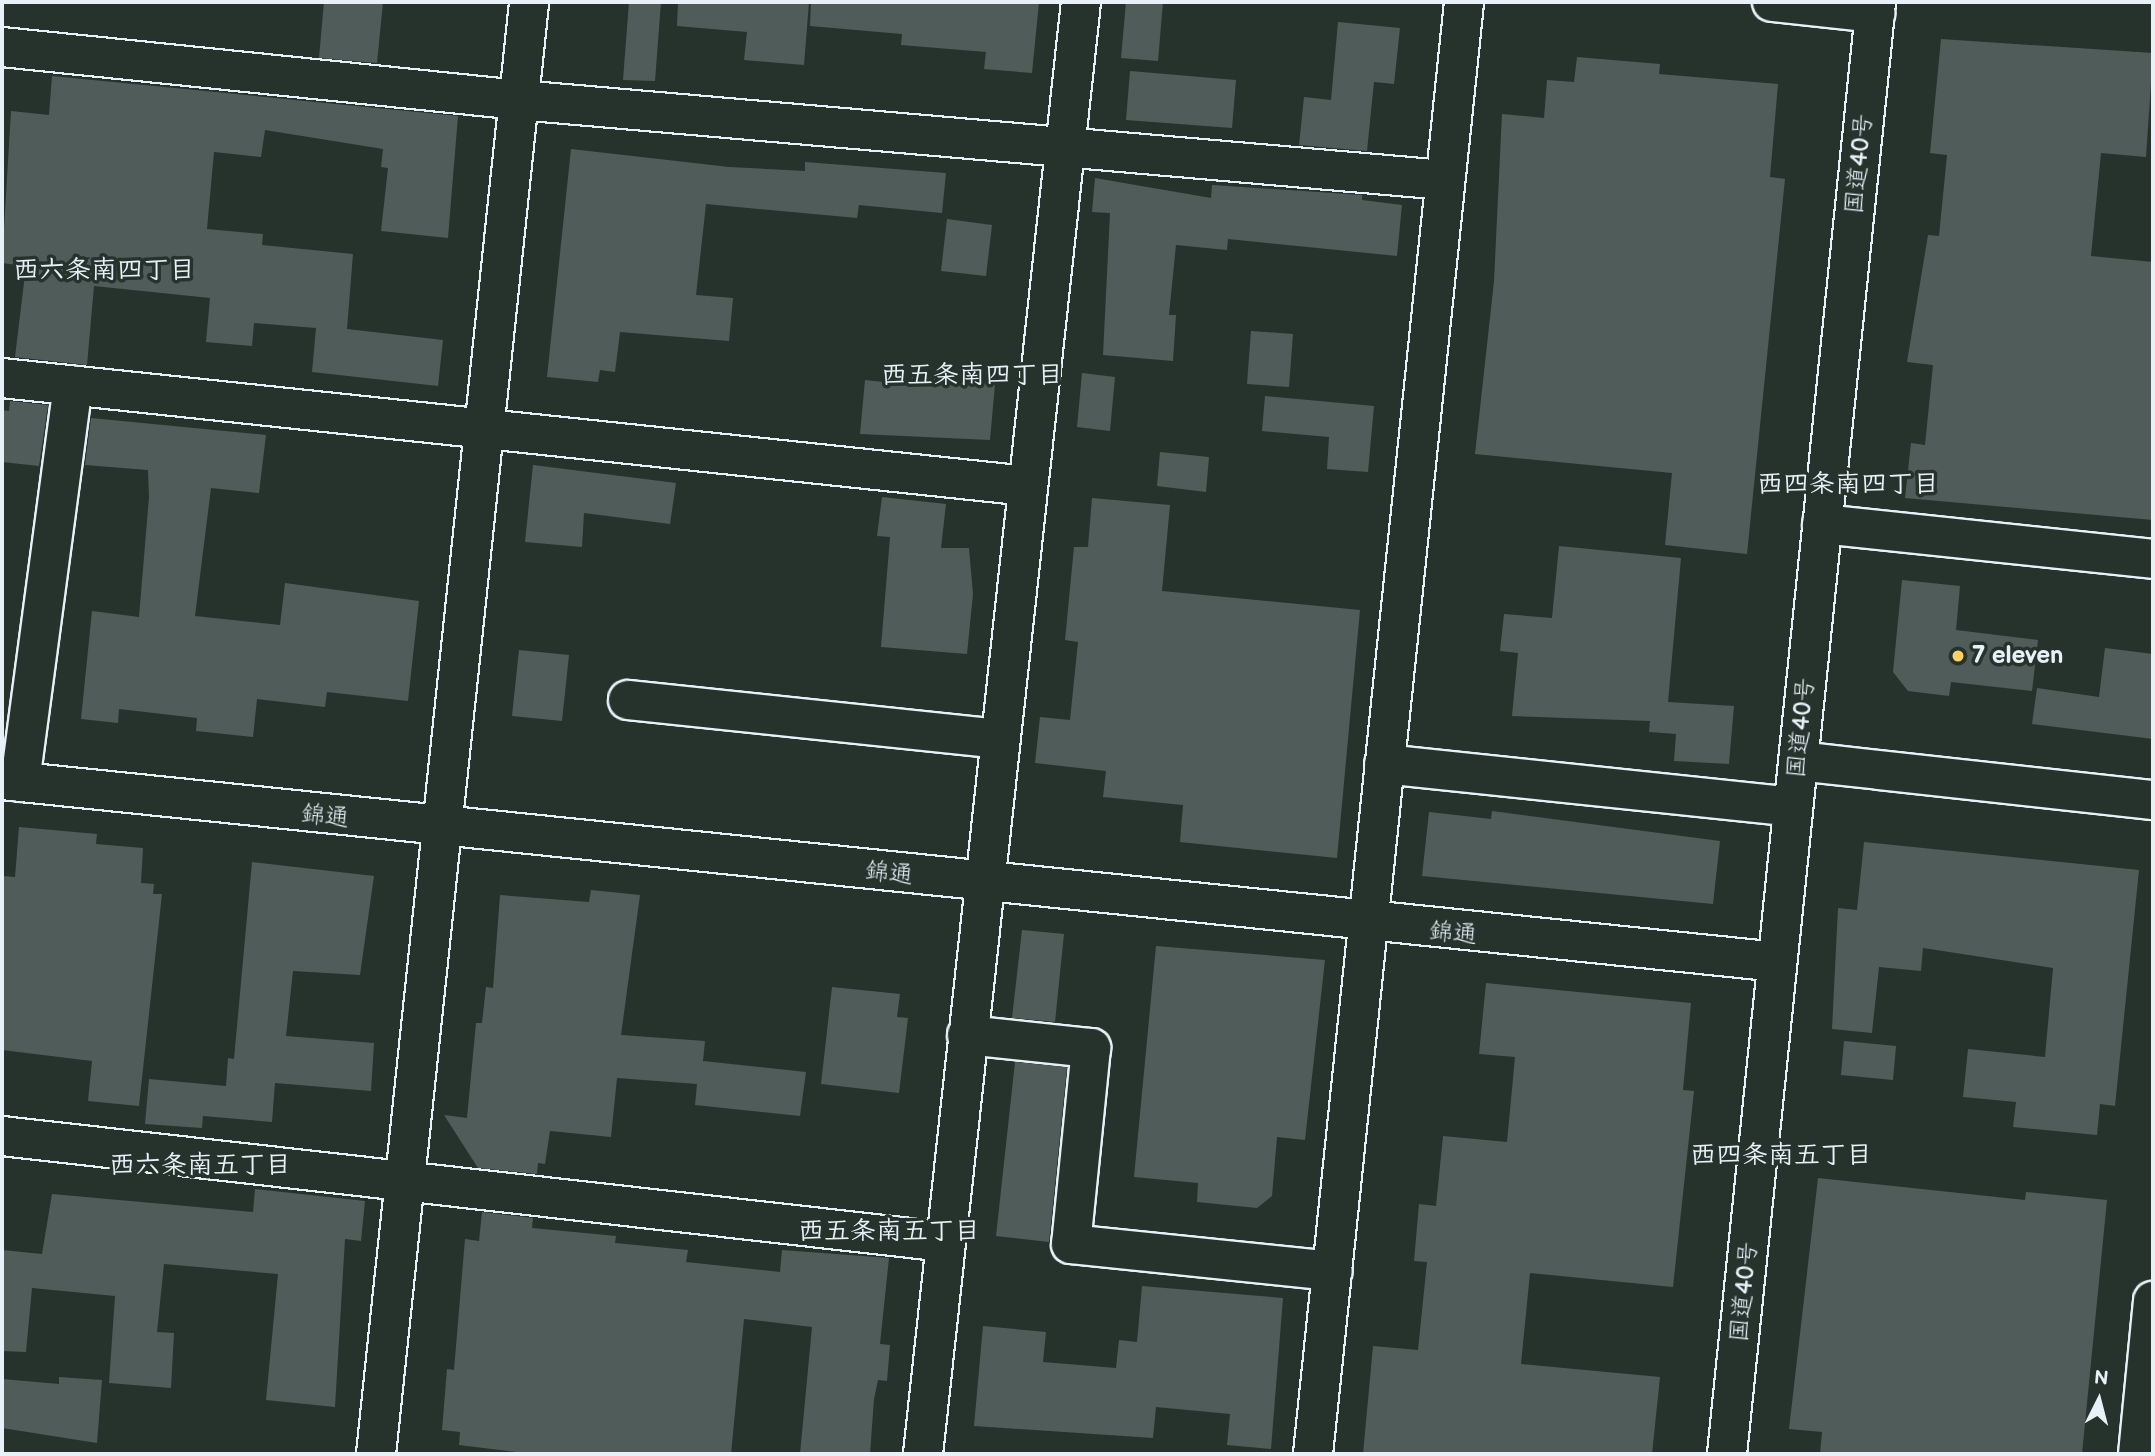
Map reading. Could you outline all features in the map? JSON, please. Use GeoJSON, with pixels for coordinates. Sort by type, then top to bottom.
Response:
{"type":"FeatureCollection","features":[{"type":"Feature","properties":{"kind":"main road"},"geometry":{"type":"LineString","coordinates":[[376,1454],[529,2]]}},
{"type":"Feature","properties":{"kind":"main road"},"geometry":{"type":"LineString","coordinates":[[923,1454],[983,882],[1081,2]]}},
{"type":"Feature","properties":{"kind":"main road"},"geometry":{"type":"LineString","coordinates":[[1313,1454],[1464,2]]}},
{"type":"Feature","properties":{"kind":"main road"},"geometry":{"type":"LineString","coordinates":[[1772,2],[1875,7]]}},
{"type":"Feature","properties":{"kind":"main road","name":"国道40号"},"geometry":{"type":"LineString","coordinates":[[1727,1454],[1875,7]]}},
{"type":"Feature","properties":{"kind":"main road"},"geometry":{"type":"LineString","coordinates":[[2,47],[519,100],[1066,150],[1445,180]]}},
{"type":"Feature","properties":{"kind":"main road"},"geometry":{"type":"LineString","coordinates":[[2,378],[483,432],[1027,486]]}},
{"type":"Feature","properties":{"kind":"main road"},"geometry":{"type":"LineString","coordinates":[[11,781],[73,386]]}},
{"type":"Feature","properties":{"kind":"main road"},"geometry":{"type":"LineString","coordinates":[[1822,524],[2153,559]]}},
{"type":"Feature","properties":{"kind":"main road"},"geometry":{"type":"LineString","coordinates":[[628,700],[999,739]]}},
{"type":"Feature","properties":{"kind":"main road"},"geometry":{"type":"LineString","coordinates":[[2,747],[11,781]]}},
{"type":"Feature","properties":{"kind":"main road"},"geometry":{"type":"LineString","coordinates":[[1798,761],[2153,800]]}},
{"type":"Feature","properties":{"kind":"main road"},"geometry":{"type":"LineString","coordinates":[[1384,764],[1793,807]]}},
{"type":"Feature","properties":{"kind":"main road","name":"錦通"},"geometry":{"type":"LineString","coordinates":[[11,781],[440,828],[983,882],[1368,925],[1777,962]]}},
{"type":"Feature","properties":{"kind":"main road"},"geometry":{"type":"LineString","coordinates":[[967,1034],[1091,1048],[1071,1244],[1333,1270]]}},
{"type":"Feature","properties":{"kind":"main road"},"geometry":{"type":"LineString","coordinates":[[2,1136],[404,1179],[945,1242]]}},
{"type":"Feature","properties":{"kind":"main road"},"geometry":{"type":"LineString","coordinates":[[2138,1454],[2153,1301]]}},
{"type":"Feature","properties":{"kind":"building"},"geometry":{"type":"Polygon","coordinates":[[[324,2],[383,2],[377,63],[319,58],[324,2]]]}},
{"type":"Feature","properties":{"kind":"building"},"geometry":{"type":"Polygon","coordinates":[[[629,2],[661,2],[655,81],[623,80],[629,2]]]}},
{"type":"Feature","properties":{"kind":"building"},"geometry":{"type":"Polygon","coordinates":[[[678,2],[809,2],[804,65],[744,60],[747,32],[677,26],[678,2]]]}},
{"type":"Feature","properties":{"kind":"building"},"geometry":{"type":"Polygon","coordinates":[[[811,2],[1039,2],[1032,73],[984,69],[986,52],[901,45],[902,34],[810,26],[811,2]]]}},
{"type":"Feature","properties":{"kind":"building"},"geometry":{"type":"Polygon","coordinates":[[[1126,2],[1163,2],[1158,61],[1121,58],[1126,2]]]}},
{"type":"Feature","properties":{"kind":"building"},"geometry":{"type":"Polygon","coordinates":[[[1338,22],[1400,28],[1394,84],[1374,82],[1367,151],[1299,145],[1304,97],[1331,100],[1338,22]]]}},
{"type":"Feature","properties":{"kind":"building"},"geometry":{"type":"Polygon","coordinates":[[[1941,39],[2153,53],[2146,157],[2101,153],[2091,256],[2153,262],[2153,520],[1905,498],[1911,443],[1925,445],[1933,365],[1907,362],[1928,235],[1939,236],[1947,155],[1930,153],[1941,39]]]}},
{"type":"Feature","properties":{"kind":"building"},"geometry":{"type":"Polygon","coordinates":[[[1577,57],[1660,64],[1659,74],[1778,84],[1770,177],[1785,179],[1747,554],[1665,545],[1672,473],[1475,454],[1494,281],[1502,114],[1544,118],[1547,80],[1574,82],[1577,57]]]}},
{"type":"Feature","properties":{"kind":"building"},"geometry":{"type":"Polygon","coordinates":[[[1130,71],[1236,80],[1232,128],[1126,120],[1130,71]]]}},
{"type":"Feature","properties":{"kind":"building"},"geometry":{"type":"Polygon","coordinates":[[[52,76],[458,116],[448,238],[381,231],[388,168],[381,167],[383,149],[265,130],[261,157],[214,152],[207,229],[263,234],[262,245],[353,254],[347,329],[443,340],[438,386],[312,372],[316,328],[254,323],[252,346],[206,342],[210,298],[94,286],[87,365],[15,357],[26,266],[2,263],[11,111],[49,115],[52,76]]]}},
{"type":"Feature","properties":{"kind":"building"},"geometry":{"type":"Polygon","coordinates":[[[571,149],[729,167],[805,171],[805,162],[946,173],[942,213],[859,205],[857,218],[706,204],[696,295],[733,298],[729,341],[620,332],[615,372],[600,370],[598,382],[547,377],[571,149]]]}},
{"type":"Feature","properties":{"kind":"building"},"geometry":{"type":"Polygon","coordinates":[[[1095,178],[1211,198],[1212,185],[1362,195],[1362,200],[1402,205],[1397,256],[1228,239],[1227,250],[1176,245],[1169,315],[1176,315],[1173,361],[1103,355],[1110,213],[1092,212],[1095,178]]]}},
{"type":"Feature","properties":{"kind":"building"},"geometry":{"type":"Polygon","coordinates":[[[947,219],[992,225],[986,276],[941,271],[947,219]]]}},
{"type":"Feature","properties":{"kind":"building"},"geometry":{"type":"Polygon","coordinates":[[[1251,331],[1293,334],[1289,387],[1247,384],[1251,331]]]}},
{"type":"Feature","properties":{"kind":"building"},"geometry":{"type":"Polygon","coordinates":[[[1082,373],[1115,377],[1110,431],[1077,427],[1082,373]]]}},
{"type":"Feature","properties":{"kind":"building"},"geometry":{"type":"Polygon","coordinates":[[[912,376],[995,384],[990,440],[860,434],[865,380],[911,385],[912,376]]]}},
{"type":"Feature","properties":{"kind":"building"},"geometry":{"type":"Polygon","coordinates":[[[1265,396],[1374,406],[1368,472],[1327,469],[1329,437],[1262,431],[1265,396]]]}},
{"type":"Feature","properties":{"kind":"building"},"geometry":{"type":"Polygon","coordinates":[[[10,401],[48,405],[39,466],[2,462],[2,410],[9,411],[10,401]]]}},
{"type":"Feature","properties":{"kind":"building"},"geometry":{"type":"Polygon","coordinates":[[[91,418],[266,435],[259,493],[211,488],[195,616],[280,625],[285,583],[419,601],[408,701],[327,692],[325,707],[257,699],[253,737],[196,731],[197,718],[119,709],[118,723],[81,719],[92,611],[139,617],[149,497],[148,470],[85,465],[91,418]]]}},
{"type":"Feature","properties":{"kind":"building"},"geometry":{"type":"Polygon","coordinates":[[[1160,452],[1209,457],[1206,492],[1157,486],[1160,452]]]}},
{"type":"Feature","properties":{"kind":"building"},"geometry":{"type":"Polygon","coordinates":[[[533,465],[676,483],[670,524],[584,513],[582,547],[525,542],[533,465]]]}},
{"type":"Feature","properties":{"kind":"building"},"geometry":{"type":"Polygon","coordinates":[[[882,497],[946,504],[941,548],[969,548],[973,594],[967,654],[881,647],[890,537],[877,536],[882,497]]]}},
{"type":"Feature","properties":{"kind":"building"},"geometry":{"type":"Polygon","coordinates":[[[1092,498],[1170,505],[1162,591],[1360,610],[1337,858],[1180,842],[1183,805],[1103,797],[1106,771],[1035,763],[1040,717],[1070,720],[1078,642],[1065,640],[1074,547],[1088,547],[1092,498]]]}},
{"type":"Feature","properties":{"kind":"building"},"geometry":{"type":"Polygon","coordinates":[[[1559,546],[1681,558],[1668,702],[1734,706],[1729,764],[1674,761],[1676,734],[1649,732],[1650,721],[1512,716],[1518,653],[1500,651],[1504,614],[1552,618],[1559,546]]]}},
{"type":"Feature","properties":{"kind":"building"},"geometry":{"type":"Polygon","coordinates":[[[1902,580],[1960,586],[1956,630],[2038,640],[2032,691],[1951,682],[1949,696],[1908,691],[1893,672],[1902,580]]]}},
{"type":"Feature","properties":{"kind":"building"},"geometry":{"type":"Polygon","coordinates":[[[2105,648],[2153,654],[2153,739],[2032,724],[2037,688],[2099,697],[2105,648]]]}},
{"type":"Feature","properties":{"kind":"building"},"geometry":{"type":"Polygon","coordinates":[[[519,650],[569,655],[562,721],[512,716],[519,650]]]}},
{"type":"Feature","properties":{"kind":"building"},"geometry":{"type":"Polygon","coordinates":[[[1492,811],[1720,841],[1713,904],[1422,876],[1429,812],[1491,819],[1492,811]]]}},
{"type":"Feature","properties":{"kind":"building"},"geometry":{"type":"Polygon","coordinates":[[[19,827],[97,834],[96,844],[143,848],[141,883],[154,884],[153,894],[162,894],[139,1106],[88,1101],[92,1061],[2,1050],[2,876],[15,877],[19,827]]]}},
{"type":"Feature","properties":{"kind":"building"},"geometry":{"type":"Polygon","coordinates":[[[1864,842],[2139,870],[2115,1106],[2100,1104],[2097,1135],[2013,1127],[2016,1102],[1963,1097],[1968,1049],[2045,1057],[2053,968],[1923,948],[1921,971],[1879,967],[1872,1033],[1832,1029],[1838,908],[1857,910],[1864,842]]]}},
{"type":"Feature","properties":{"kind":"building"},"geometry":{"type":"Polygon","coordinates":[[[252,862],[374,876],[360,975],[293,971],[286,1036],[374,1043],[371,1091],[275,1083],[272,1122],[203,1116],[202,1128],[145,1124],[149,1079],[226,1086],[228,1058],[234,1059],[252,862]]]}},
{"type":"Feature","properties":{"kind":"building"},"geometry":{"type":"Polygon","coordinates":[[[591,890],[640,895],[621,1035],[705,1041],[703,1061],[806,1072],[800,1116],[695,1105],[697,1084],[617,1078],[611,1137],[550,1131],[545,1164],[538,1163],[537,1174],[478,1168],[444,1115],[467,1118],[476,1023],[482,1023],[486,987],[493,988],[500,895],[589,902],[591,890]]]}},
{"type":"Feature","properties":{"kind":"building"},"geometry":{"type":"Polygon","coordinates":[[[1022,930],[1064,934],[1055,1022],[1012,1018],[1022,930]]]}},
{"type":"Feature","properties":{"kind":"building"},"geometry":{"type":"Polygon","coordinates":[[[1156,946],[1325,960],[1305,1140],[1277,1137],[1272,1196],[1257,1208],[1197,1202],[1198,1183],[1134,1177],[1156,946]]]}},
{"type":"Feature","properties":{"kind":"building"},"geometry":{"type":"Polygon","coordinates":[[[1486,983],[1691,1003],[1683,1090],[1694,1091],[1673,1287],[1530,1273],[1521,1364],[1660,1377],[1652,1454],[1363,1454],[1373,1346],[1418,1350],[1427,1262],[1414,1261],[1419,1204],[1436,1206],[1443,1136],[1507,1142],[1515,1057],[1479,1054],[1486,983]]]}},
{"type":"Feature","properties":{"kind":"building"},"geometry":{"type":"Polygon","coordinates":[[[832,987],[900,994],[897,1017],[908,1018],[899,1093],[821,1084],[832,987]]]}},
{"type":"Feature","properties":{"kind":"building"},"geometry":{"type":"Polygon","coordinates":[[[1844,1041],[1896,1046],[1893,1080],[1841,1075],[1844,1041]]]}},
{"type":"Feature","properties":{"kind":"building"},"geometry":{"type":"Polygon","coordinates":[[[1015,1062],[1067,1067],[1049,1242],[996,1236],[1015,1062]]]}},
{"type":"Feature","properties":{"kind":"building"},"geometry":{"type":"Polygon","coordinates":[[[1818,1178],[2025,1200],[2026,1192],[2107,1200],[2082,1454],[1820,1454],[1822,1432],[1789,1429],[1818,1178]]]}},
{"type":"Feature","properties":{"kind":"building"},"geometry":{"type":"Polygon","coordinates":[[[255,1189],[365,1201],[361,1241],[345,1239],[335,1407],[266,1400],[278,1274],[164,1264],[157,1332],[174,1333],[171,1388],[109,1383],[115,1296],[32,1288],[26,1352],[2,1351],[2,1250],[42,1254],[52,1194],[253,1212],[255,1189]]]}},
{"type":"Feature","properties":{"kind":"building"},"geometry":{"type":"Polygon","coordinates":[[[482,1212],[533,1218],[532,1228],[616,1236],[615,1243],[688,1250],[686,1262],[780,1272],[782,1250],[889,1258],[880,1344],[890,1345],[887,1381],[878,1380],[870,1454],[800,1454],[812,1327],[744,1319],[731,1454],[533,1454],[459,1445],[460,1432],[442,1430],[447,1369],[454,1370],[465,1239],[479,1241],[482,1212]]]}},
{"type":"Feature","properties":{"kind":"building"},"geometry":{"type":"Polygon","coordinates":[[[1142,1286],[1283,1298],[1271,1449],[1227,1445],[1230,1414],[1156,1407],[1153,1438],[974,1426],[983,1326],[1046,1332],[1043,1362],[1116,1368],[1119,1340],[1137,1342],[1142,1286]]]}},
{"type":"Feature","properties":{"kind":"building"},"geometry":{"type":"Polygon","coordinates":[[[59,1377],[102,1380],[97,1443],[2,1428],[2,1379],[59,1384],[59,1377]]]}},
{"type":"Feature","properties":{"kind":"place","name":"7 eleven"},"geometry":{"type":"Point","coordinates":[1958,656]}},
{"type":"Feature","properties":{"kind":"district","name":"西六条南四丁目"},"geometry":{"type":"Point","coordinates":[104,271]}},
{"type":"Feature","properties":{"kind":"district","name":"西五条南四丁目"},"geometry":{"type":"Point","coordinates":[972,376]}},
{"type":"Feature","properties":{"kind":"district","name":"西四条南四丁目"},"geometry":{"type":"Point","coordinates":[1848,485]}},
{"type":"Feature","properties":{"kind":"district","name":"西四条南五丁目"},"geometry":{"type":"Point","coordinates":[1781,1156]}},
{"type":"Feature","properties":{"kind":"district","name":"西六条南五丁目"},"geometry":{"type":"Point","coordinates":[200,1166]}},
{"type":"Feature","properties":{"kind":"district","name":"西五条南五丁目"},"geometry":{"type":"Point","coordinates":[889,1232]}}]}
